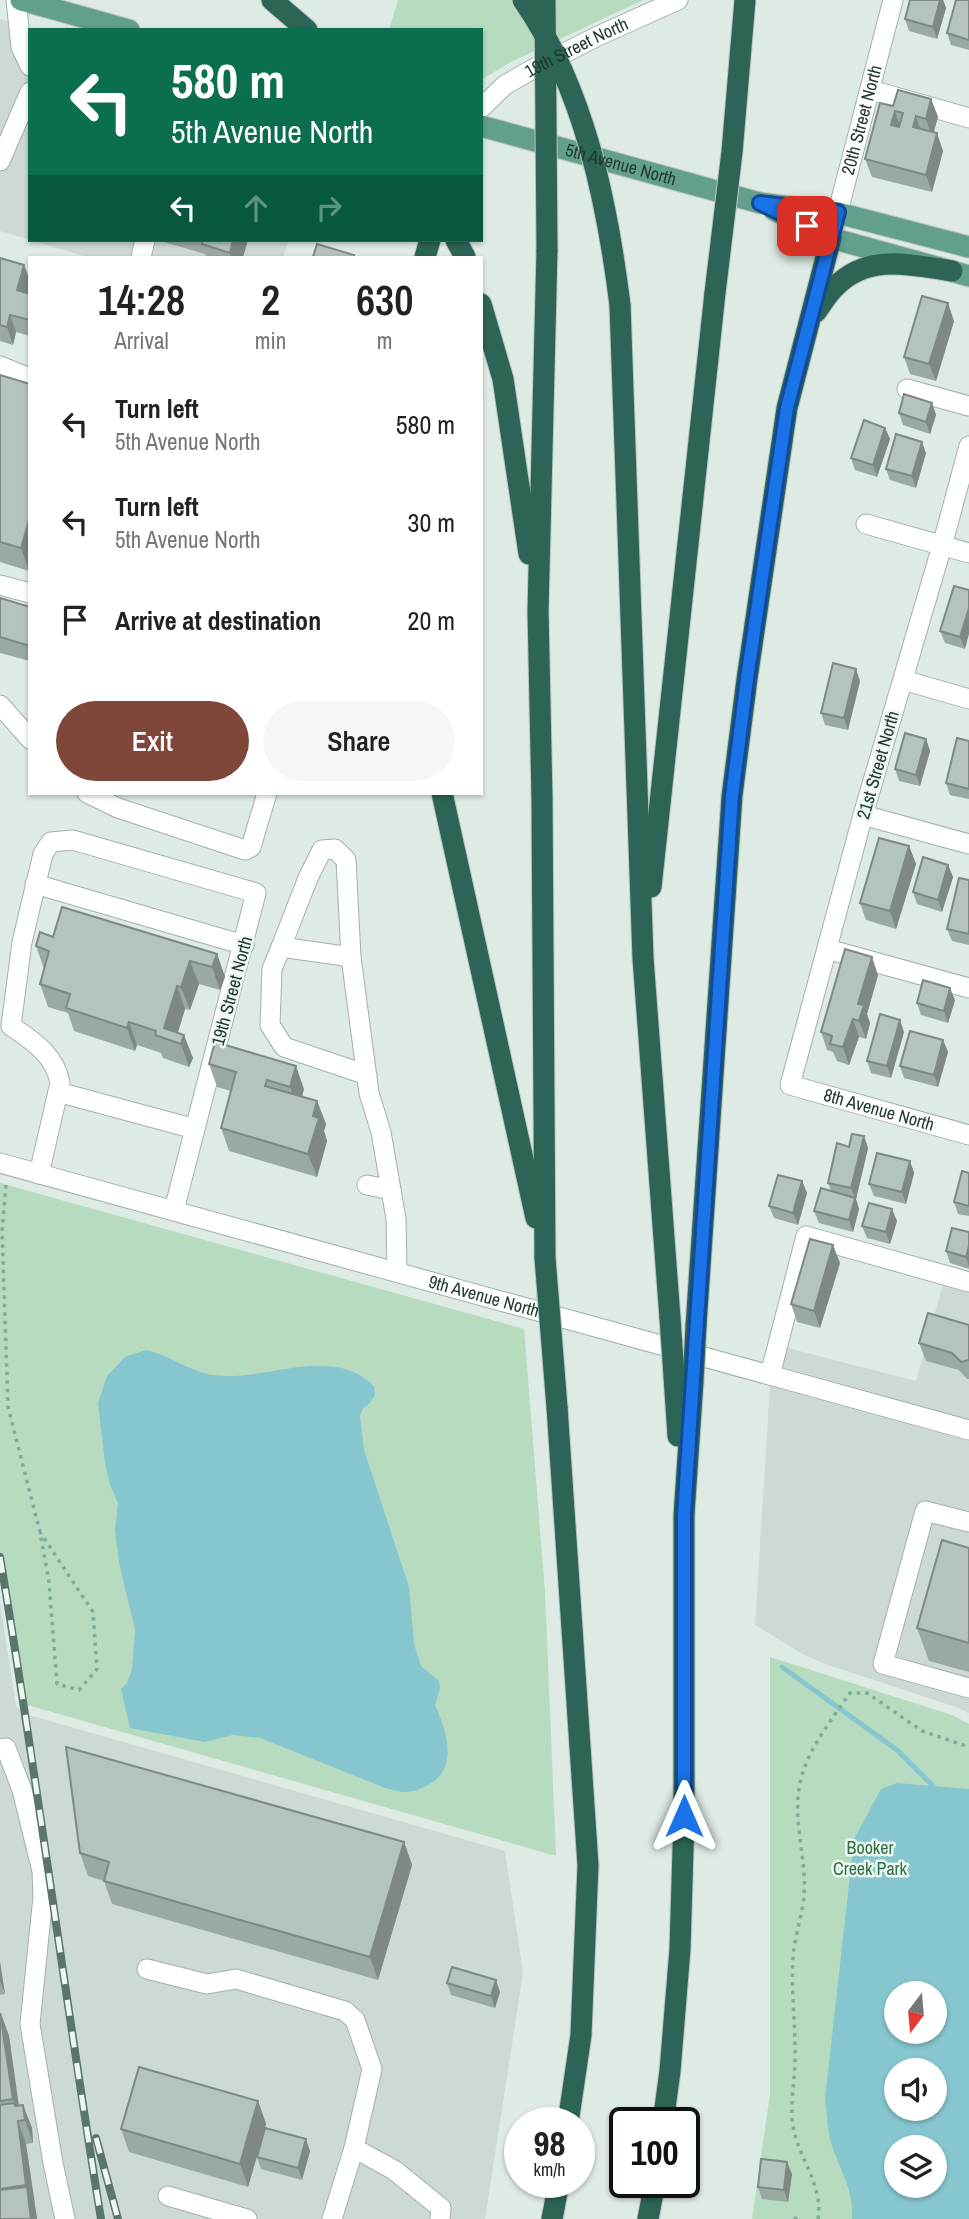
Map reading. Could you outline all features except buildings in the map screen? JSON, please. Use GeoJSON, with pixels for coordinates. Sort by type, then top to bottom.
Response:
{"type":"FeatureCollection","features":[{"type":"Feature","properties":{"kind":"highway"},"geometry":{"type":"LineString","coordinates":[[272,0],[305,28]]}},
{"type":"Feature","properties":{"kind":"highway"},"geometry":{"type":"LineString","coordinates":[[523,0],[572,95],[603,195],[620,305],[643,958],[670,1318],[683,1379],[684,1816],[680,1949],[665,2107]]}},
{"type":"Feature","properties":{"kind":"highway"},"geometry":{"type":"LineString","coordinates":[[545,0],[547,250],[538,611],[545,1258],[588,1865],[581,2035],[570,2107]]}},
{"type":"Feature","properties":{"kind":"highway"},"geometry":{"type":"LineString","coordinates":[[643,958],[732,152],[745,0]]}},
{"type":"Feature","properties":{"kind":"highway"},"geometry":{"type":"LineString","coordinates":[[683,1379],[696,1326],[732,796],[747,679],[787,408],[831,238]]}},
{"type":"Feature","properties":{"kind":"highway"},"geometry":{"type":"LineString","coordinates":[[808,323],[835,286],[854,272],[887,261],[960,273]]}},
{"type":"Feature","properties":{"kind":"highway"},"geometry":{"type":"LineString","coordinates":[[483,308],[503,379],[538,611]]}},
{"type":"Feature","properties":{"kind":"highway"},"geometry":{"type":"LineString","coordinates":[[442,795],[545,1258]]}},
{"type":"Feature","properties":{"kind":"highway"},"geometry":{"type":"LineString","coordinates":[[552,2219],[556,2198]]}},
{"type":"Feature","properties":{"kind":"highway"},"geometry":{"type":"LineString","coordinates":[[649,2219],[652,2198]]}},
{"type":"Feature","properties":{"kind":"main road"},"geometry":{"type":"LineString","coordinates":[[18,0],[78,23],[114,28]]}},
{"type":"Feature","properties":{"kind":"main road","name":"5th Avenue North"},"geometry":{"type":"LineString","coordinates":[[483,127],[760,203],[838,212],[969,247]]}},
{"type":"Feature","properties":{"kind":"main road","name":"5th Avenue North"},"geometry":{"type":"LineString","coordinates":[[760,203],[831,238],[960,273]]}},
{"type":"Feature","properties":{"kind":"street"},"geometry":{"type":"LineString","coordinates":[[18,0],[21,47],[28,62]]}},
{"type":"Feature","properties":{"kind":"street","name":"19th Street North"},"geometry":{"type":"LineString","coordinates":[[483,106],[505,85],[531,70],[678,0]]}},
{"type":"Feature","properties":{"kind":"street","name":"20th Street North"},"geometry":{"type":"LineString","coordinates":[[831,238],[893,0]]}},
{"type":"Feature","properties":{"kind":"street"},"geometry":{"type":"LineString","coordinates":[[871,90],[969,118]]}},
{"type":"Feature","properties":{"kind":"street"},"geometry":{"type":"LineString","coordinates":[[0,161],[28,97]]}},
{"type":"Feature","properties":{"kind":"street"},"geometry":{"type":"LineString","coordinates":[[0,366],[28,377]]}},
{"type":"Feature","properties":{"kind":"street"},"geometry":{"type":"LineString","coordinates":[[907,389],[969,406]]}},
{"type":"Feature","properties":{"kind":"street","name":"21st Street North"},"geometry":{"type":"LineString","coordinates":[[790,1085],[863,815],[969,446]]}},
{"type":"Feature","properties":{"kind":"street"},"geometry":{"type":"LineString","coordinates":[[866,524],[969,553]]}},
{"type":"Feature","properties":{"kind":"street"},"geometry":{"type":"LineString","coordinates":[[0,585],[28,592]]}},
{"type":"Feature","properties":{"kind":"street"},"geometry":{"type":"LineString","coordinates":[[903,680],[969,699]]}},
{"type":"Feature","properties":{"kind":"street"},"geometry":{"type":"LineString","coordinates":[[0,705],[28,737]]}},
{"type":"Feature","properties":{"kind":"street"},"geometry":{"type":"LineString","coordinates":[[91,795],[118,808],[245,850],[251,848],[266,795]]}},
{"type":"Feature","properties":{"kind":"street"},"geometry":{"type":"LineString","coordinates":[[863,815],[969,845]]}},
{"type":"Feature","properties":{"kind":"street","name":"19th Street North"},"geometry":{"type":"LineString","coordinates":[[35,884],[43,854],[51,842],[73,841],[256,893],[174,1210]]}},
{"type":"Feature","properties":{"kind":"street"},"geometry":{"type":"LineString","coordinates":[[366,1075],[284,1047],[270,1025],[272,969],[322,850],[335,849],[346,860],[351,957],[366,1075],[381,1132],[396,1219],[397,1271]]}},
{"type":"Feature","properties":{"kind":"street"},"geometry":{"type":"LineString","coordinates":[[39,1174],[60,1083],[58,1072],[44,1049],[11,1026],[22,942],[35,884],[244,945]]}},
{"type":"Feature","properties":{"kind":"street"},"geometry":{"type":"LineString","coordinates":[[281,947],[351,957]]}},
{"type":"Feature","properties":{"kind":"street"},"geometry":{"type":"LineString","coordinates":[[827,949],[969,988]]}},
{"type":"Feature","properties":{"kind":"street","name":"8th Avenue North"},"geometry":{"type":"LineString","coordinates":[[790,1085],[969,1135]]}},
{"type":"Feature","properties":{"kind":"street"},"geometry":{"type":"LineString","coordinates":[[58,1092],[195,1129]]}},
{"type":"Feature","properties":{"kind":"street","name":"9th Avenue North"},"geometry":{"type":"LineString","coordinates":[[4,1164],[969,1430]]}},
{"type":"Feature","properties":{"kind":"street"},"geometry":{"type":"LineString","coordinates":[[367,1185],[391,1190]]}},
{"type":"Feature","properties":{"kind":"street"},"geometry":{"type":"LineString","coordinates":[[770,1375],[806,1236],[969,1282]]}},
{"type":"Feature","properties":{"kind":"street"},"geometry":{"type":"LineString","coordinates":[[969,1522],[925,1511],[883,1664],[969,1688]]}},
{"type":"Feature","properties":{"kind":"street"},"geometry":{"type":"LineString","coordinates":[[0,1749],[6,1748],[23,1790],[42,1871],[43,1897],[30,2024],[65,2219]]}},
{"type":"Feature","properties":{"kind":"street"},"geometry":{"type":"LineString","coordinates":[[147,1969],[207,1984],[236,1979],[345,2011],[355,2020],[372,2069],[354,2148],[332,2219]]}},
{"type":"Feature","properties":{"kind":"street"},"geometry":{"type":"LineString","coordinates":[[354,2148],[394,2170],[441,2207],[440,2219]]}},
{"type":"Feature","properties":{"kind":"street"},"geometry":{"type":"LineString","coordinates":[[168,2196],[247,2219]]}},
{"type":"Feature","properties":{"kind":"path"},"geometry":{"type":"LineString","coordinates":[[4,1164],[2,1231],[8,1407],[40,1532],[48,1582],[57,1684],[79,1690],[97,1669],[93,1612],[40,1532]]}},
{"type":"Feature","properties":{"kind":"path"},"geometry":{"type":"LineString","coordinates":[[818,2219],[818,2192],[795,2135],[792,2118],[795,2047],[793,1956],[804,1896],[797,1802],[802,1776],[809,1757],[850,1693],[867,1693],[922,1731],[969,1747]]}},
{"type":"Feature","properties":{"kind":"shaded area"},"geometry":{"type":"Polygon","coordinates":[[[0,19],[29,28],[28,239],[0,231],[0,19]]]}},
{"type":"Feature","properties":{"kind":"shaded area"},"geometry":{"type":"Polygon","coordinates":[[[37,242],[288,242],[283,256],[84,256],[37,242]]]}},
{"type":"Feature","properties":{"kind":"shaded area"},"geometry":{"type":"Polygon","coordinates":[[[946,1273],[969,1279],[969,1419],[771,1364],[772,1344],[916,1381],[946,1273]]]}},
{"type":"Feature","properties":{"kind":"shaded area"},"geometry":{"type":"Polygon","coordinates":[[[770,1386],[969,1441],[969,1713],[804,1655],[755,1625],[770,1386]]]}},
{"type":"Feature","properties":{"kind":"shaded area"},"geometry":{"type":"Polygon","coordinates":[[[0,1603],[16,1706],[22,1713],[505,1851],[523,1973],[485,2219],[342,2219],[366,2141],[347,2136],[322,2219],[0,2219],[0,1603]]]}},
{"type":"Feature","properties":{"kind":"green space"},"geometry":{"type":"Polygon","coordinates":[[[398,0],[643,0],[511,62],[483,79],[483,28],[390,28],[398,0]]]}},
{"type":"Feature","properties":{"kind":"green space"},"geometry":{"type":"Polygon","coordinates":[[[0,1183],[524,1329],[545,1592],[556,1856],[24,1704],[0,1557],[0,1183]]]}},
{"type":"Feature","properties":{"kind":"green space","name":"Booker Creek Park"},"geometry":{"type":"Polygon","coordinates":[[[770,1657],[952,1715],[969,1724],[969,2219],[752,2219],[770,2094],[770,1657]]]}},
{"type":"Feature","properties":{"kind":"water"},"geometry":{"type":"Polygon","coordinates":[[[146,1350],[212,1375],[253,1374],[296,1367],[338,1367],[357,1374],[374,1386],[375,1395],[363,1408],[360,1416],[364,1450],[409,1587],[414,1644],[421,1666],[439,1681],[440,1688],[435,1705],[446,1738],[447,1760],[438,1778],[428,1785],[410,1792],[385,1788],[260,1738],[233,1735],[205,1742],[130,1728],[121,1689],[127,1683],[132,1669],[135,1630],[119,1562],[115,1530],[118,1503],[105,1463],[98,1403],[107,1376],[125,1357],[146,1350]]]}},
{"type":"Feature","properties":{"kind":"water"},"geometry":{"type":"Polygon","coordinates":[[[897,1783],[969,1789],[969,2219],[852,2219],[851,2198],[830,2139],[825,2099],[854,1839],[881,1789],[897,1783]]]}},
{"type":"Feature","properties":{"kind":"waterway"},"geometry":{"type":"LineString","coordinates":[[782,1667],[897,1750],[933,1786]]}},
{"type":"Feature","properties":{"kind":"railway"},"geometry":{"type":"LineString","coordinates":[[0,1557],[101,2219]]}},
{"type":"Feature","properties":{"kind":"railway"},"geometry":{"type":"LineString","coordinates":[[96,2138],[118,2219]]}},
{"type":"Feature","properties":{"kind":"route"},"geometry":{"type":"LineString","coordinates":[[684,1816],[684,1515],[732,796],[787,408],[838,212],[760,203],[807,226]]}}]}
